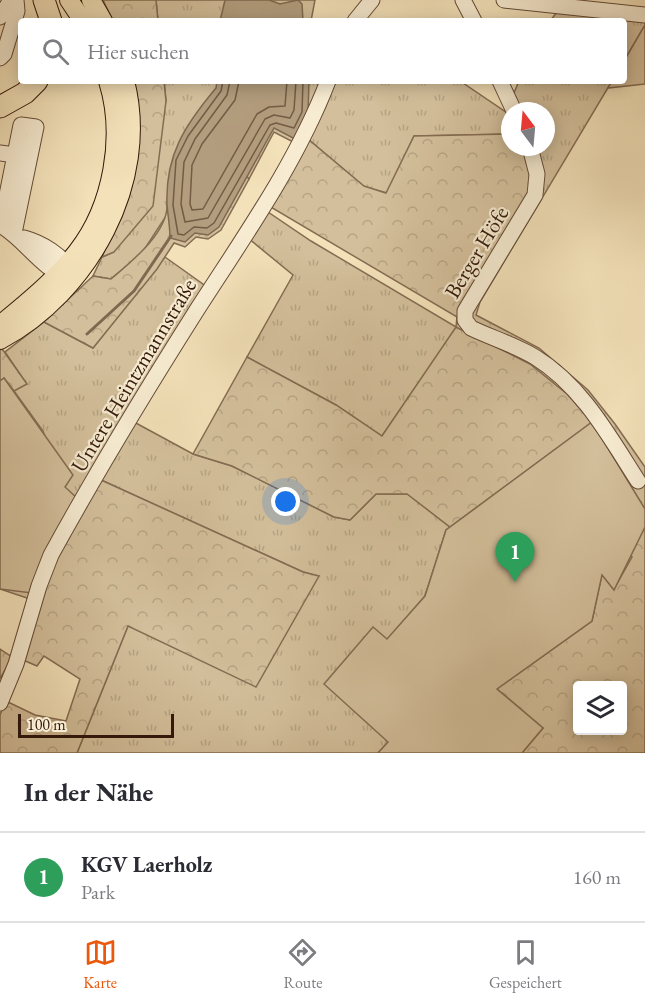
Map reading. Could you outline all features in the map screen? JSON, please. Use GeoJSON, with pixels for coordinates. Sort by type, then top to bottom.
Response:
{"type":"FeatureCollection","features":[{"type":"Feature","properties":{"kind":"highway"},"geometry":{"type":"LineString","coordinates":[[44,0],[50,18]]}},
{"type":"Feature","properties":{"kind":"highway"},"geometry":{"type":"LineString","coordinates":[[0,106],[20,97],[34,84]]}},
{"type":"Feature","properties":{"kind":"main road"},"geometry":{"type":"LineString","coordinates":[[69,0],[81,18]]}},
{"type":"Feature","properties":{"kind":"main road"},"geometry":{"type":"LineString","coordinates":[[91,0],[101,18]]}},
{"type":"Feature","properties":{"kind":"main road"},"geometry":{"type":"LineString","coordinates":[[0,340],[48,308],[93,228],[111,175],[115,146],[115,111],[109,84]]}},
{"type":"Feature","properties":{"kind":"main road"},"geometry":{"type":"LineString","coordinates":[[0,325],[67,272],[108,225],[122,184],[130,119],[124,84]]}},
{"type":"Feature","properties":{"kind":"street"},"geometry":{"type":"LineString","coordinates":[[0,16],[14,0]]}},
{"type":"Feature","properties":{"kind":"street"},"geometry":{"type":"LineString","coordinates":[[0,58],[4,54],[17,11],[14,0]]}},
{"type":"Feature","properties":{"kind":"street"},"geometry":{"type":"LineString","coordinates":[[358,18],[372,0]]}},
{"type":"Feature","properties":{"kind":"street"},"geometry":{"type":"LineString","coordinates":[[463,0],[472,18]]}},
{"type":"Feature","properties":{"kind":"street"},"geometry":{"type":"LineString","coordinates":[[504,0],[574,4],[645,15]]}},
{"type":"Feature","properties":{"kind":"street","name":"Untere Heintzmannstraße"},"geometry":{"type":"LineString","coordinates":[[0,703],[16,664],[39,586],[51,555],[153,379],[288,165],[314,118],[327,84]]}},
{"type":"Feature","properties":{"kind":"street"},"geometry":{"type":"LineString","coordinates":[[502,84],[510,102]]}},
{"type":"Feature","properties":{"kind":"street"},"geometry":{"type":"LineString","coordinates":[[21,124],[36,127],[8,229],[7,154],[21,124]]}},
{"type":"Feature","properties":{"kind":"street","name":"Berger Höfe"},"geometry":{"type":"LineString","coordinates":[[532,156],[537,174],[535,195],[465,311],[465,320],[471,328],[536,358],[562,378],[587,405],[638,481]]}},
{"type":"Feature","properties":{"kind":"street"},"geometry":{"type":"LineString","coordinates":[[8,229],[35,241],[67,272]]}},
{"type":"Feature","properties":{"kind":"green space"},"geometry":{"type":"Polygon","coordinates":[[[103,0],[156,0],[158,18],[112,18],[103,0]]]}},
{"type":"Feature","properties":{"kind":"green space"},"geometry":{"type":"Polygon","coordinates":[[[156,0],[315,0],[312,18],[158,18],[156,0]]]}},
{"type":"Feature","properties":{"kind":"green space"},"geometry":{"type":"Polygon","coordinates":[[[557,12],[645,18],[645,25],[627,56],[627,18],[552,18],[557,12]]]}},
{"type":"Feature","properties":{"kind":"green space"},"geometry":{"type":"Polygon","coordinates":[[[645,25],[645,84],[608,88],[610,84],[627,84],[627,56],[645,25]]]}},
{"type":"Feature","properties":{"kind":"green space"},"geometry":{"type":"Polygon","coordinates":[[[132,84],[164,84],[166,101],[153,206],[114,252],[102,257],[132,186],[138,126],[132,84]]]}},
{"type":"Feature","properties":{"kind":"green space"},"geometry":{"type":"Polygon","coordinates":[[[164,84],[322,84],[295,143],[274,132],[249,179],[241,170],[168,213],[142,253],[111,279],[93,276],[102,257],[114,252],[166,101],[164,84]]]}},
{"type":"Feature","properties":{"kind":"green space"},"geometry":{"type":"Polygon","coordinates":[[[334,84],[464,84],[501,109],[501,134],[414,136],[387,193],[364,187],[309,140],[334,84]]]}},
{"type":"Feature","properties":{"kind":"green space"},"geometry":{"type":"Polygon","coordinates":[[[518,84],[610,84],[480,302],[476,315],[539,348],[588,390],[645,467],[645,510],[592,422],[456,328],[382,436],[336,405],[247,357],[293,275],[248,238],[265,210],[311,241],[456,327],[457,317],[529,201],[526,156],[555,156],[555,102],[510,102],[518,84]]]}},
{"type":"Feature","properties":{"kind":"green space"},"geometry":{"type":"Polygon","coordinates":[[[501,134],[501,156],[529,156],[530,159],[529,201],[457,317],[269,206],[309,140],[364,186],[386,193],[414,136],[501,134]]]}},
{"type":"Feature","properties":{"kind":"green space"},"geometry":{"type":"Polygon","coordinates":[[[241,170],[249,179],[221,230],[208,239],[196,237],[185,247],[174,243],[157,269],[93,348],[44,322],[93,276],[111,279],[138,255],[156,235],[166,213],[167,202],[241,170]]]}},
{"type":"Feature","properties":{"kind":"green space"},"geometry":{"type":"Polygon","coordinates":[[[165,257],[207,287],[78,499],[64,487],[43,431],[14,391],[26,383],[5,352],[44,322],[93,348],[165,257]]]}},
{"type":"Feature","properties":{"kind":"green space"},"geometry":{"type":"Polygon","coordinates":[[[456,327],[530,364],[567,394],[592,422],[450,527],[407,494],[376,494],[350,520],[334,517],[232,466],[193,454],[247,357],[336,405],[382,436],[456,327]]]}},
{"type":"Feature","properties":{"kind":"green space"},"geometry":{"type":"Polygon","coordinates":[[[0,346],[27,384],[14,391],[4,378],[0,381],[0,346]]]}},
{"type":"Feature","properties":{"kind":"green space"},"geometry":{"type":"Polygon","coordinates":[[[4,378],[73,475],[65,487],[78,499],[32,593],[0,589],[0,381],[4,378]]]}},
{"type":"Feature","properties":{"kind":"green space"},"geometry":{"type":"Polygon","coordinates":[[[134,422],[193,454],[232,466],[334,517],[350,520],[376,494],[408,494],[450,527],[446,530],[425,596],[387,640],[373,628],[388,742],[378,753],[77,753],[128,626],[318,576],[303,572],[101,480],[134,422]]]}},
{"type":"Feature","properties":{"kind":"green space"},"geometry":{"type":"Polygon","coordinates":[[[592,422],[645,509],[645,527],[614,590],[602,575],[592,621],[497,689],[543,728],[522,753],[378,753],[388,742],[324,684],[373,627],[387,639],[425,596],[446,530],[592,422]]]}},
{"type":"Feature","properties":{"kind":"green space"},"geometry":{"type":"Polygon","coordinates":[[[101,480],[303,572],[319,576],[256,687],[128,626],[77,753],[0,753],[0,715],[6,701],[35,715],[66,721],[80,679],[44,656],[37,666],[23,660],[39,602],[0,589],[0,547],[83,511],[101,480]]]}},
{"type":"Feature","properties":{"kind":"green space"},"geometry":{"type":"Polygon","coordinates":[[[645,521],[645,753],[522,753],[543,728],[497,689],[592,621],[602,574],[614,589],[632,557],[622,538],[645,521]]]}},
{"type":"Feature","properties":{"kind":"green space"},"geometry":{"type":"Polygon","coordinates":[[[0,649],[12,657],[0,679],[0,649]]]}},
{"type":"Feature","properties":{"kind":"water"},"geometry":{"type":"Polygon","coordinates":[[[225,0],[269,0],[280,4],[298,0],[302,4],[303,18],[221,18],[225,0]]]}},
{"type":"Feature","properties":{"kind":"water"},"geometry":{"type":"Polygon","coordinates":[[[217,84],[309,84],[308,114],[295,139],[274,128],[219,227],[208,235],[195,233],[185,242],[170,238],[167,205],[169,171],[186,128],[216,88],[217,84]]]}},
{"type":"Feature","properties":{"kind":"waterway"},"geometry":{"type":"LineString","coordinates":[[87,334],[134,291],[171,236]]}},
{"type":"Feature","properties":{"kind":"place","name":"KGV Laerholz"},"geometry":{"type":"Point","coordinates":[515,582]}}]}
